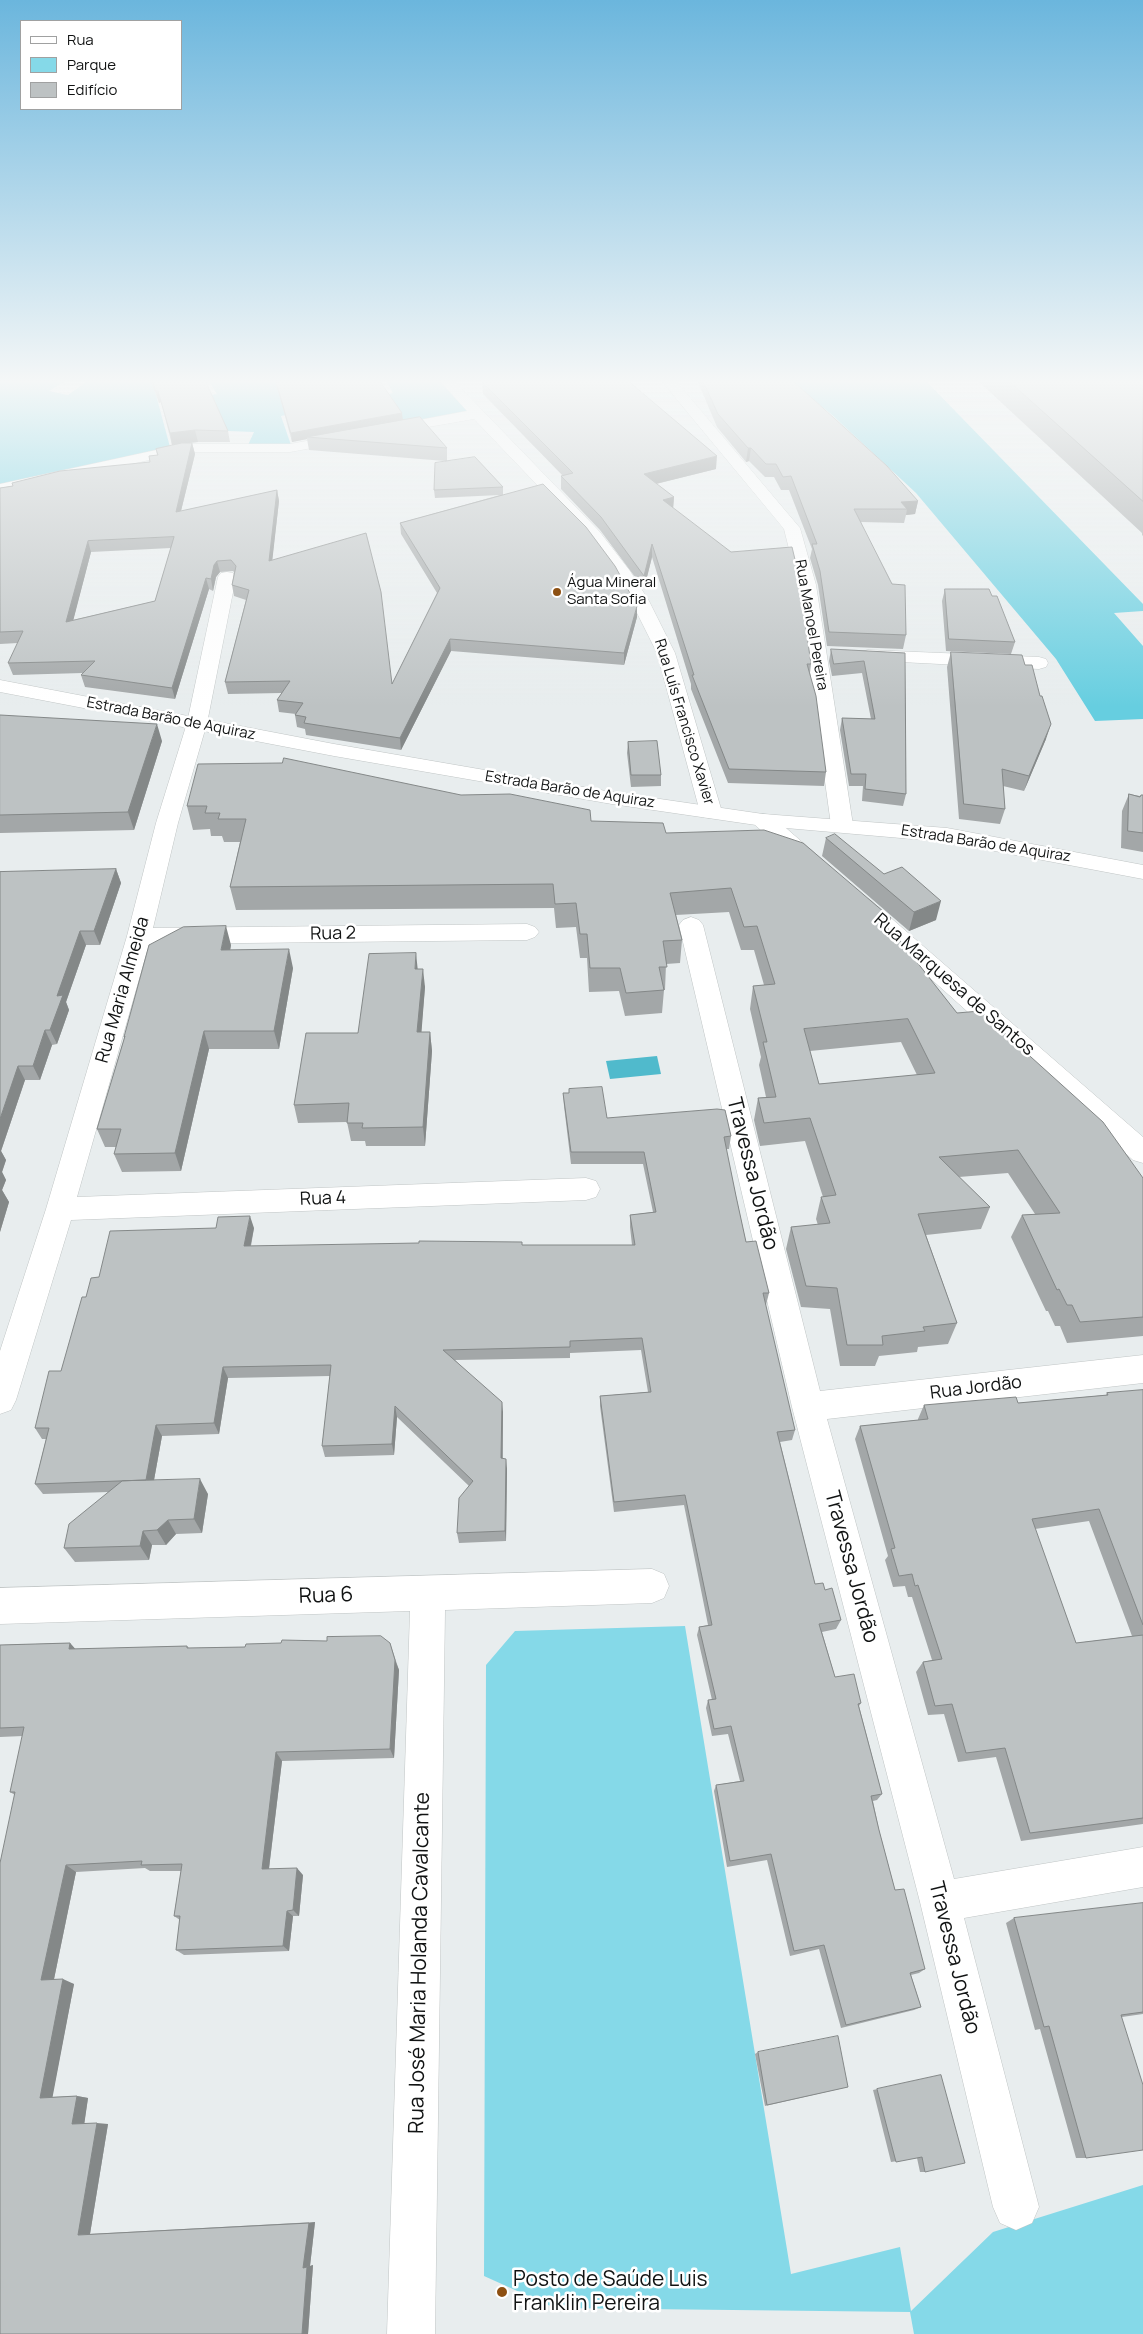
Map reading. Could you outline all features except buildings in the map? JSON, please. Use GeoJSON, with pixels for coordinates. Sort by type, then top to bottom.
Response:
{"type":"FeatureCollection","features":[{"type":"Feature","properties":{"kind":"street","name":"Rua Luís Francisco Xavier"},"geometry":{"type":"LineString","coordinates":[[549,489],[593,534],[624,575],[640,601],[666,653],[711,812]]}},
{"type":"Feature","properties":{"kind":"street","name":"Rua Manoel Pereira"},"geometry":{"type":"LineString","coordinates":[[759,489],[792,528],[807,585],[842,825]]}},
{"type":"Feature","properties":{"kind":"street","name":"Rua Maria Almeida"},"geometry":{"type":"LineString","coordinates":[[0,1400],[60,1209],[139,936],[167,823],[197,723],[227,577]]}},
{"type":"Feature","properties":{"kind":"street"},"geometry":{"type":"LineString","coordinates":[[817,654],[1039,663]]}},
{"type":"Feature","properties":{"kind":"street","name":"Estrada Barão de Aquiraz"},"geometry":{"type":"LineString","coordinates":[[0,686],[334,750],[612,798],[763,820],[947,835],[1038,850],[1143,872]]}},
{"type":"Feature","properties":{"kind":"street","name":"Rua Marquesa de Santos"},"geometry":{"type":"LineString","coordinates":[[763,820],[1007,1031],[1143,1153]]}},
{"type":"Feature","properties":{"kind":"street","name":"Travessa Jordão"},"geometry":{"type":"LineString","coordinates":[[692,925],[808,1407],[940,1902],[1016,2207]]}},
{"type":"Feature","properties":{"kind":"street","name":"Rua 2"},"geometry":{"type":"LineString","coordinates":[[139,936],[527,932]]}},
{"type":"Feature","properties":{"kind":"street","name":"Rua 4"},"geometry":{"type":"LineString","coordinates":[[60,1209],[586,1188]]}},
{"type":"Feature","properties":{"kind":"street","name":"Rua Jordão"},"geometry":{"type":"LineString","coordinates":[[808,1407],[1143,1369]]}},
{"type":"Feature","properties":{"kind":"street","name":"Rua 6"},"geometry":{"type":"LineString","coordinates":[[0,1606],[652,1586]]}},
{"type":"Feature","properties":{"kind":"street","name":"Rua José Maria Holanda Cavalcante"},"geometry":{"type":"LineString","coordinates":[[411,2334],[428,1592]]}},
{"type":"Feature","properties":{"kind":"street"},"geometry":{"type":"LineString","coordinates":[[940,1902],[1143,1867]]}},
{"type":"Feature","properties":{"kind":"green space"},"geometry":{"type":"Polygon","coordinates":[[[685,1626],[791,2274],[900,2247],[911,2311],[993,2232],[1143,2185],[1143,2334],[914,2334],[910,2312],[555,2308],[484,2276],[486,1665],[515,1631],[685,1626]]]}},
{"type":"Feature","properties":{"kind":"shaded area"},"geometry":{"type":"Polygon","coordinates":[[[912,489],[1031,489],[1143,604],[1143,611],[1114,613],[1143,646],[1143,719],[1095,721],[1056,659],[912,489]]]}},
{"type":"Feature","properties":{"kind":"shaded area"},"geometry":{"type":"Polygon","coordinates":[[[657,1056],[661,1074],[610,1079],[606,1061],[657,1056]]]}},
{"type":"Feature","properties":{"kind":"place","name":"Água Mineral Santa Sofia"},"geometry":{"type":"Point","coordinates":[557,592]}},
{"type":"Feature","properties":{"kind":"place","name":"Posto de Saúde Luis Franklin Pereira"},"geometry":{"type":"Point","coordinates":[502,2292]}}]}
